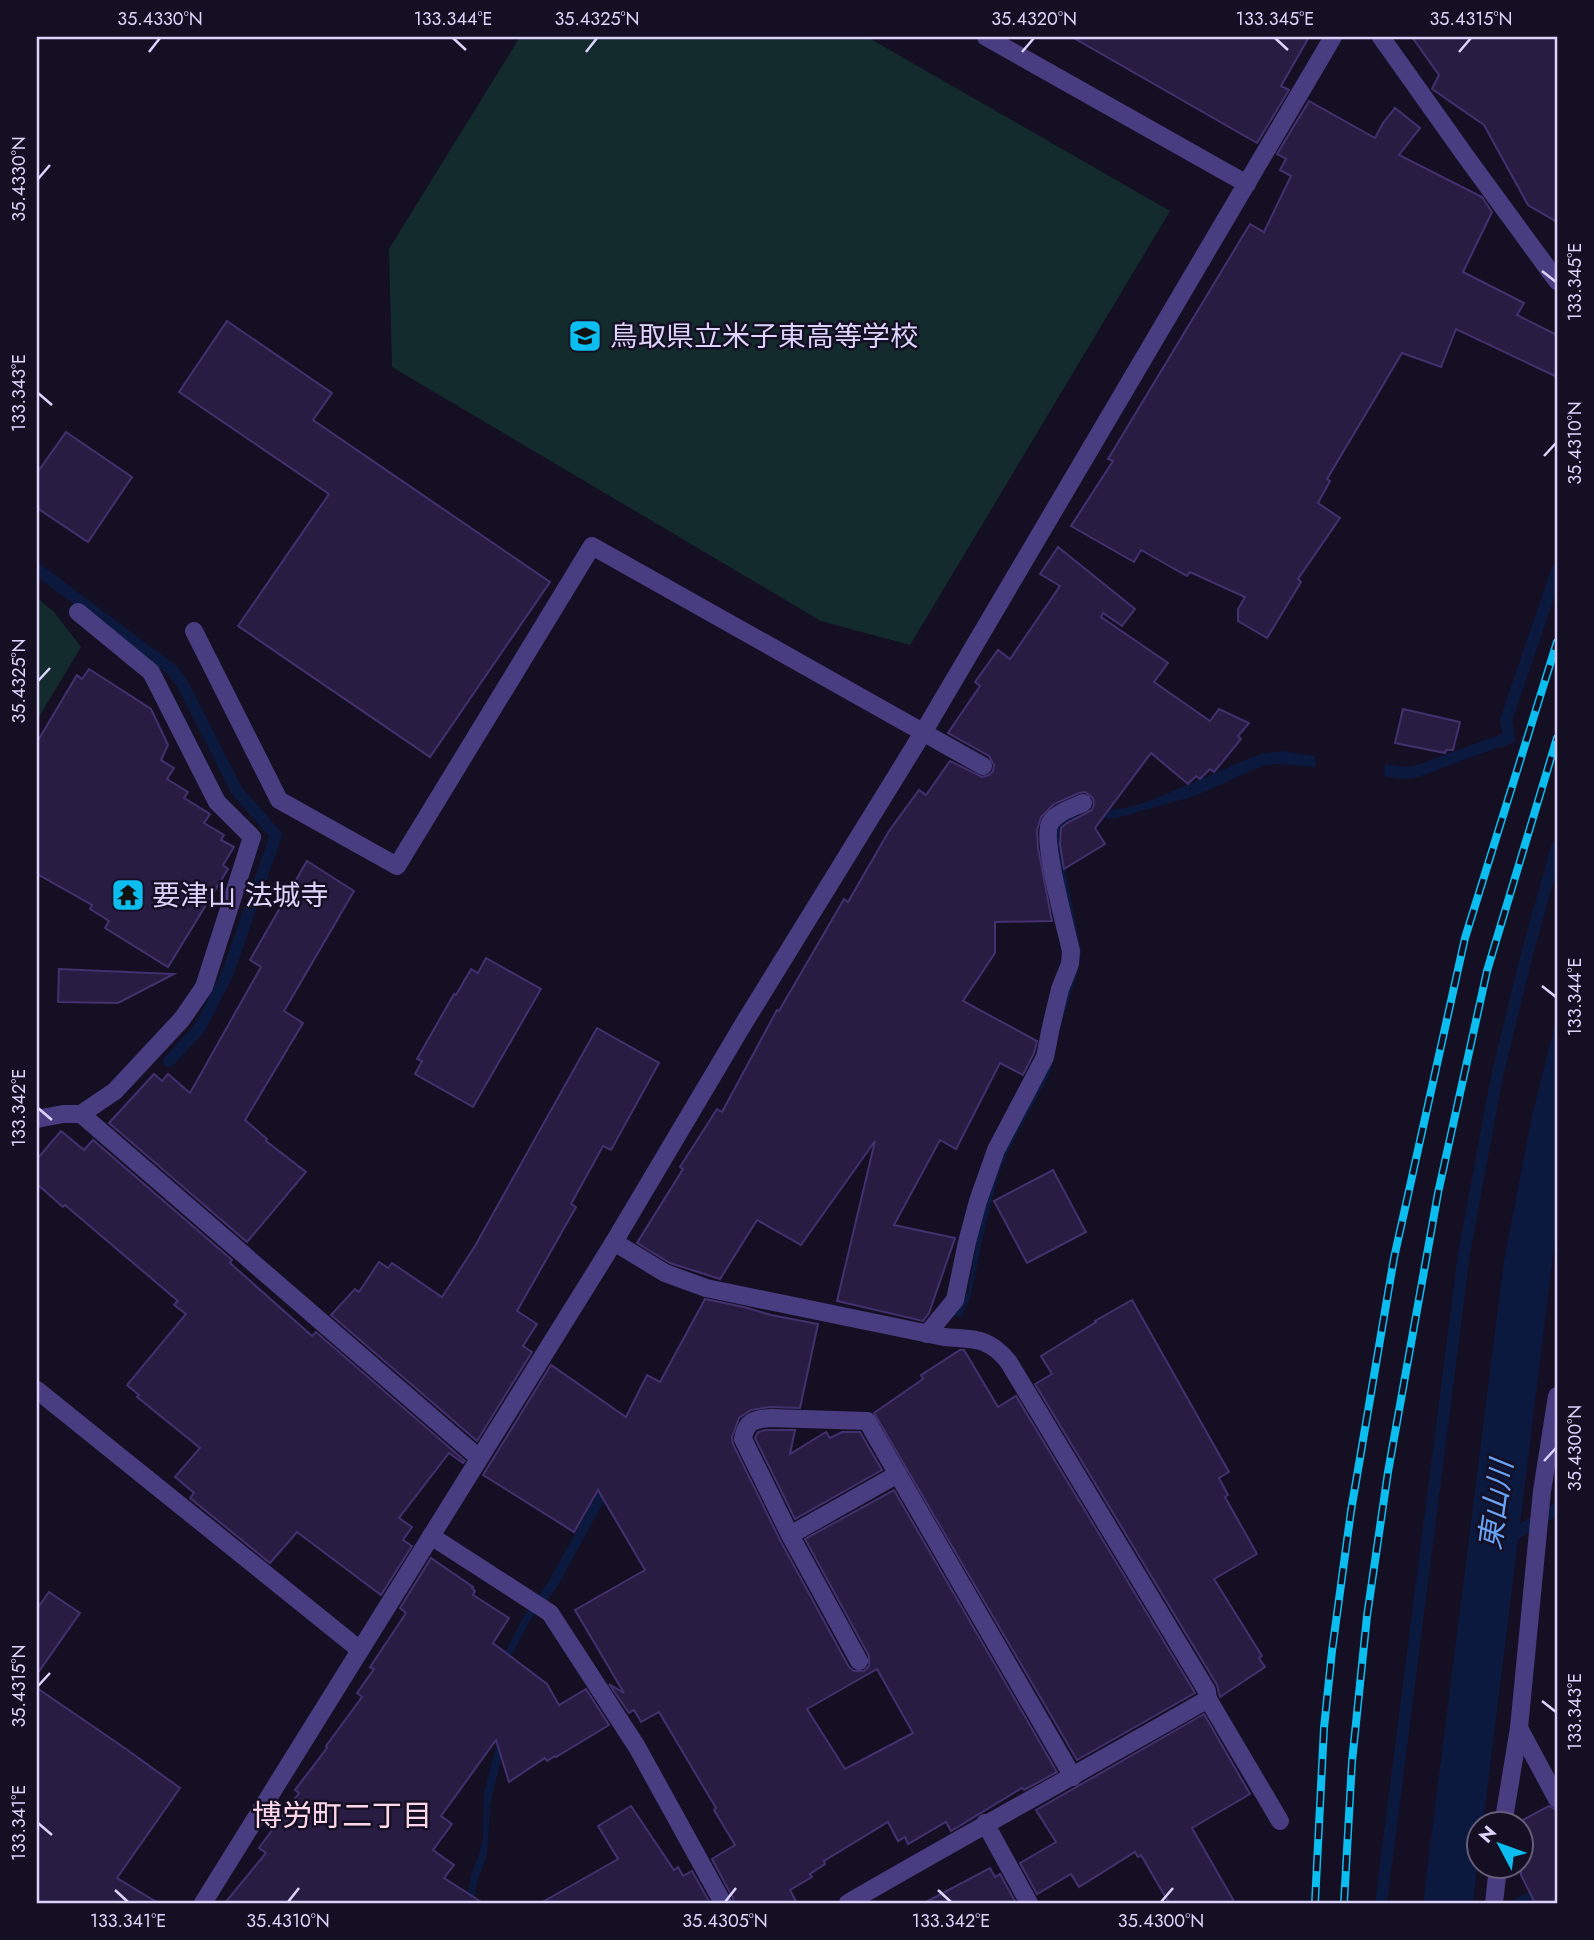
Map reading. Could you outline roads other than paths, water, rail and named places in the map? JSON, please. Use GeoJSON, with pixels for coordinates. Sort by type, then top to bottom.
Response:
{"type":"FeatureCollection","features":[{"type":"Feature","properties":{"kind":"street"},"geometry":{"type":"LineString","coordinates":[[986,37],[1247,184]]}},
{"type":"Feature","properties":{"kind":"street"},"geometry":{"type":"LineString","coordinates":[[203,1903],[614,1241],[744,1023],[924,732],[1333,37]]}},
{"type":"Feature","properties":{"kind":"street"},"geometry":{"type":"LineString","coordinates":[[1381,37],[1557,281]]}},
{"type":"Feature","properties":{"kind":"street"},"geometry":{"type":"LineString","coordinates":[[194,631],[279,800],[397,866],[592,546],[983,766]]}},
{"type":"Feature","properties":{"kind":"street"},"geometry":{"type":"LineString","coordinates":[[37,1119],[81,1114],[116,1091],[182,1019],[204,988],[253,837],[217,802],[150,672],[78,612]]}},
{"type":"Feature","properties":{"kind":"street"},"geometry":{"type":"LineString","coordinates":[[928,1334],[955,1300],[978,1201],[996,1150],[1045,1057],[1060,989],[1070,964],[1071,951],[1048,849],[1048,826],[1055,816],[1083,803]]}},
{"type":"Feature","properties":{"kind":"street"},"geometry":{"type":"LineString","coordinates":[[81,1114],[479,1458]]}},
{"type":"Feature","properties":{"kind":"street"},"geometry":{"type":"LineString","coordinates":[[614,1241],[665,1273],[706,1288],[928,1334],[992,1344],[1008,1361],[1207,1691],[1208,1699],[1280,1821]]}},
{"type":"Feature","properties":{"kind":"street"},"geometry":{"type":"LineString","coordinates":[[37,1390],[360,1650]]}},
{"type":"Feature","properties":{"kind":"street"},"geometry":{"type":"LineString","coordinates":[[1505,1811],[1519,1728],[1550,1490],[1557,1396]]}},
{"type":"Feature","properties":{"kind":"street"},"geometry":{"type":"LineString","coordinates":[[859,1661],[790,1535],[743,1439],[744,1430],[750,1422],[759,1418],[867,1421],[1073,1777]]}},
{"type":"Feature","properties":{"kind":"street"},"geometry":{"type":"LineString","coordinates":[[790,1535],[898,1474]]}},
{"type":"Feature","properties":{"kind":"street"},"geometry":{"type":"LineString","coordinates":[[431,1536],[550,1613],[637,1747],[723,1903]]}},
{"type":"Feature","properties":{"kind":"street"},"geometry":{"type":"LineString","coordinates":[[848,1903],[1208,1699]]}},
{"type":"Feature","properties":{"kind":"street"},"geometry":{"type":"LineString","coordinates":[[1519,1728],[1557,1799]]}},
{"type":"Feature","properties":{"kind":"street"},"geometry":{"type":"LineString","coordinates":[[985,1823],[1029,1903]]}},
{"type":"Feature","properties":{"kind":"street"},"geometry":{"type":"LineString","coordinates":[[1494,1903],[1496,1881]]}},
{"type":"Feature","properties":{"kind":"water"},"geometry":{"type":"Polygon","coordinates":[[[1515,729],[1510,743],[1418,777],[1405,779],[1384,776],[1385,764],[1404,767],[1417,765],[1515,729]]]}},
{"type":"Feature","properties":{"kind":"water"},"geometry":{"type":"Polygon","coordinates":[[[1283,751],[1315,756],[1316,767],[1264,765],[1195,796],[1116,818],[1083,819],[1059,836],[1081,952],[1078,971],[1060,1028],[1050,1073],[1006,1155],[998,1177],[970,1298],[961,1318],[953,1315],[968,1292],[993,1173],[1070,977],[1055,828],[1077,815],[1130,807],[1260,754],[1283,751]]]}},
{"type":"Feature","properties":{"kind":"water","name":"東山川"},"geometry":{"type":"Polygon","coordinates":[[[1557,1016],[1557,1223],[1485,1811],[1464,1811],[1464,1881],[1475,1881],[1473,1903],[1423,1903],[1504,1261],[1532,1116],[1557,1016]]]}},
{"type":"Feature","properties":{"kind":"water"},"geometry":{"type":"Polygon","coordinates":[[[636,1434],[603,1503],[556,1589],[530,1620],[504,1670],[505,1741],[490,1806],[487,1855],[473,1903],[466,1903],[471,1875],[483,1838],[484,1792],[498,1740],[497,1668],[524,1616],[549,1581],[604,1481],[636,1434]]]}},
{"type":"Feature","properties":{"kind":"waterway"},"geometry":{"type":"LineString","coordinates":[[37,569],[172,670],[182,683],[237,791],[276,835],[227,975],[199,1029],[169,1061]]}},
{"type":"Feature","properties":{"kind":"waterway"},"geometry":{"type":"LineString","coordinates":[[1502,741],[1509,738],[1506,720],[1557,571]]}},
{"type":"Feature","properties":{"kind":"waterway"},"geometry":{"type":"LineString","coordinates":[[1381,1903],[1464,1254],[1497,1076],[1557,847]]}},
{"type":"Feature","properties":{"kind":"waterway","name":"東山川"},"geometry":{"type":"LineString","coordinates":[[1506,1539],[1557,1509]]}},
{"type":"Feature","properties":{"kind":"waterway"},"geometry":{"type":"LineString","coordinates":[[1520,1903],[1557,1885]]}},
{"type":"Feature","properties":{"kind":"railway"},"geometry":{"type":"LineString","coordinates":[[1315,1903],[1324,1728],[1332,1651],[1351,1511],[1394,1258],[1465,938],[1557,642]]}},
{"type":"Feature","properties":{"kind":"railway"},"geometry":{"type":"LineString","coordinates":[[1344,1903],[1352,1762],[1367,1616],[1388,1472],[1438,1193],[1487,971],[1557,738]]}},
{"type":"Feature","properties":{"kind":"place","name":"鳥取県立米子東高等学校"},"geometry":{"type":"Point","coordinates":[585,336]}},
{"type":"Feature","properties":{"kind":"place","name":"要津山 法城寺"},"geometry":{"type":"Point","coordinates":[128,895]}},
{"type":"Feature","properties":{"kind":"district","name":"博労町二丁目"},"geometry":{"type":"Point","coordinates":[342,1816]}}]}
